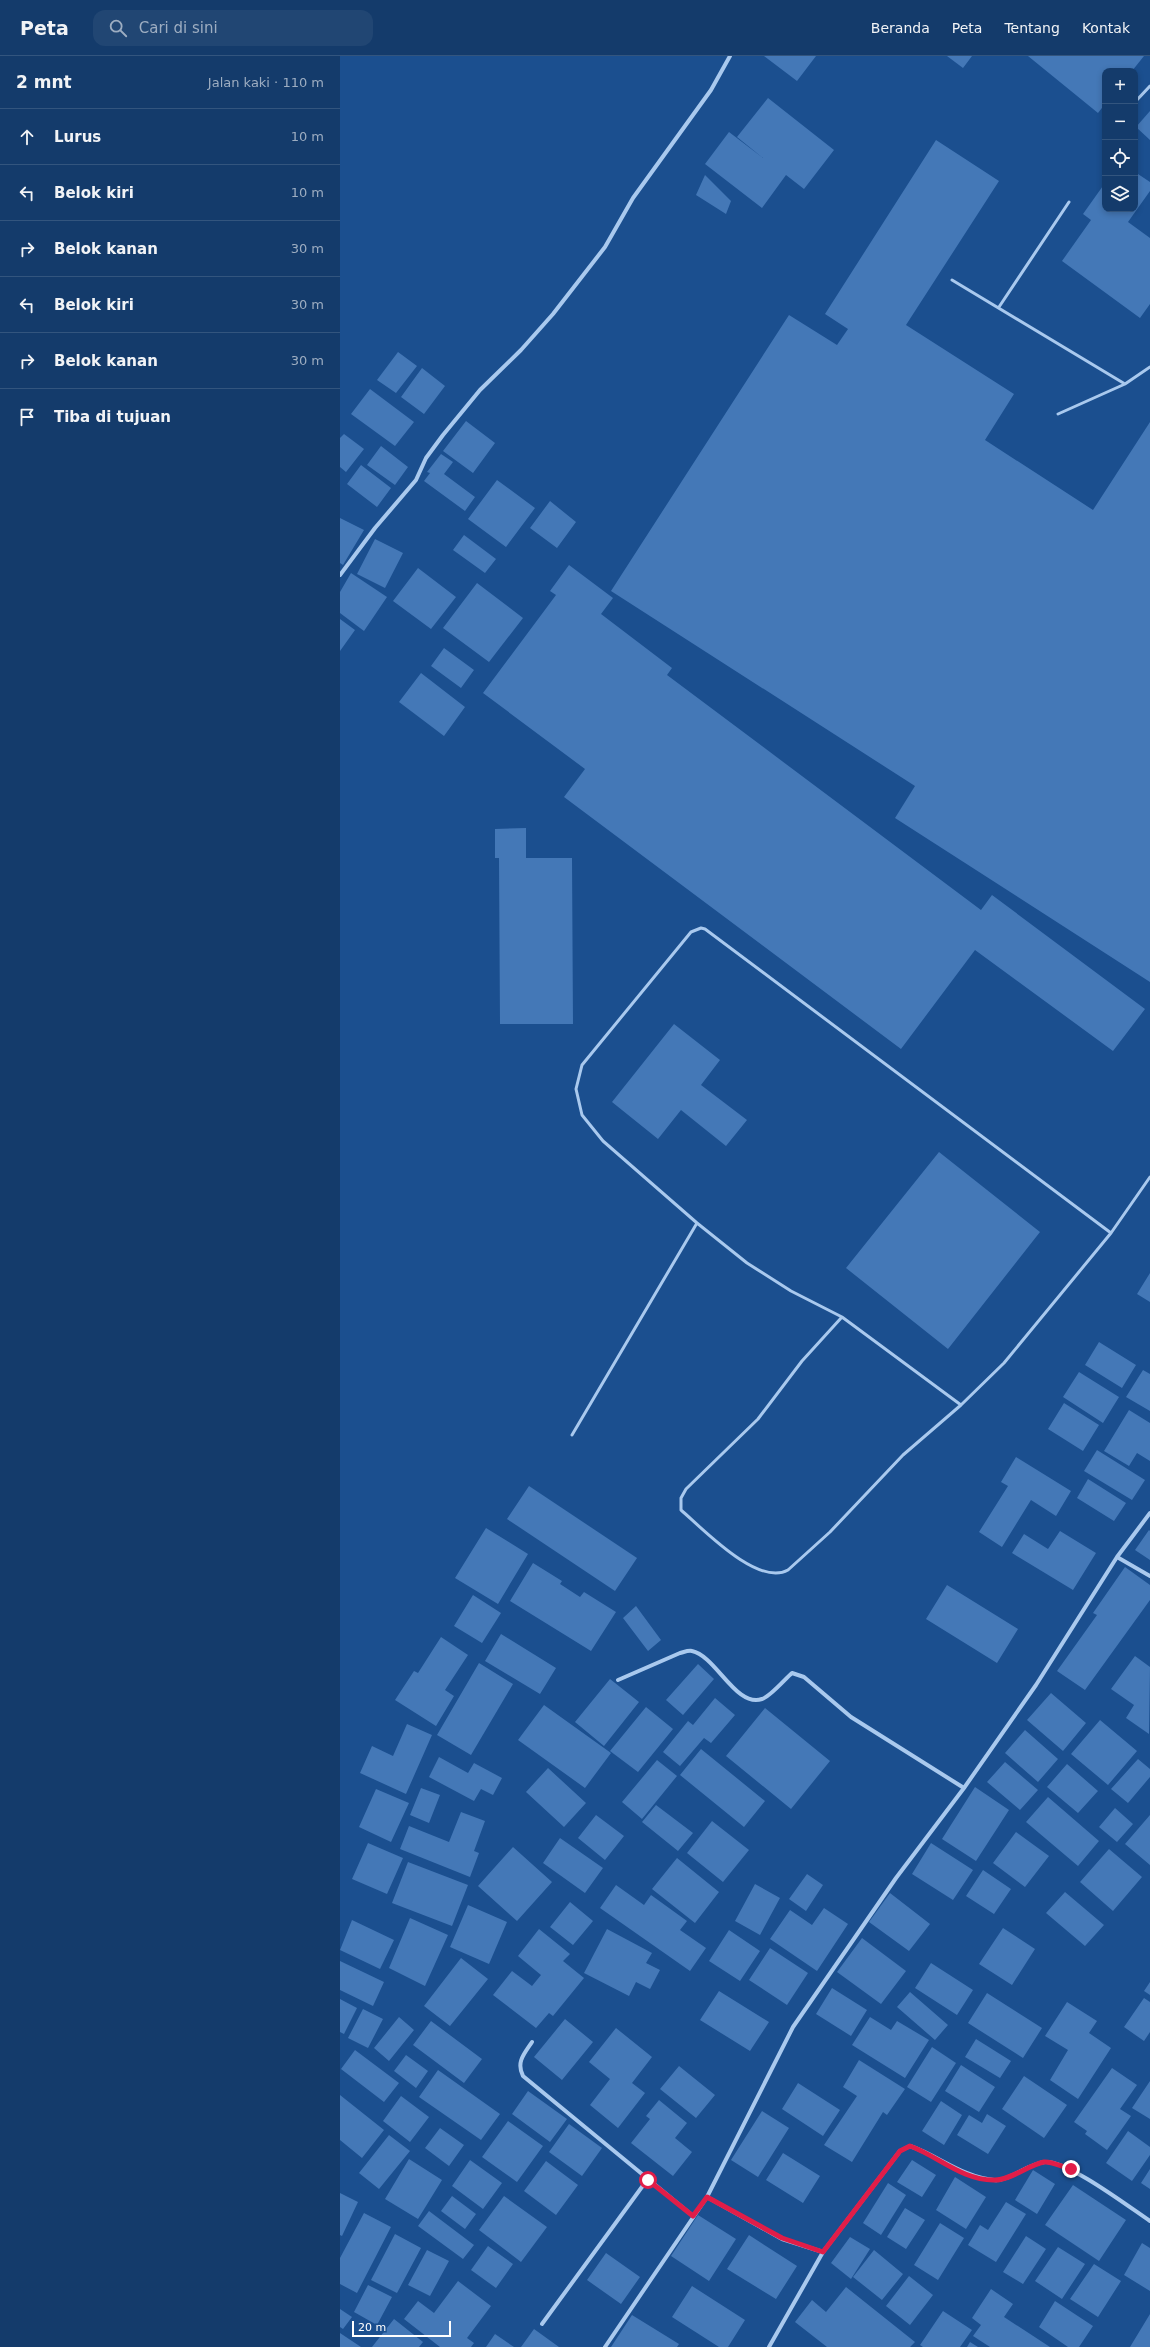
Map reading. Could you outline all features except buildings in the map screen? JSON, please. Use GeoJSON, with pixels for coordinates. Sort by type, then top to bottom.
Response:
{"type":"FeatureCollection","features":[{"type":"Feature","properties":{"kind":"street"},"geometry":{"type":"LineString","coordinates":[[340,575],[375,528],[416,480],[426,458],[443,435],[480,390],[521,350],[553,314],[605,247],[633,198],[711,90],[730,56]]}},
{"type":"Feature","properties":{"kind":"street"},"geometry":{"type":"LineString","coordinates":[[605,2347],[707,2197],[793,2027],[896,1878],[964,1788],[1036,1685],[1117,1557],[1150,1513]]}},
{"type":"Feature","properties":{"kind":"street"},"geometry":{"type":"LineString","coordinates":[[1117,1557],[1150,1576]]}},
{"type":"Feature","properties":{"kind":"street"},"geometry":{"type":"LineString","coordinates":[[618,1680],[680,1653],[691,1650],[700,1654],[742,1695],[752,1700],[763,1699],[792,1673],[804,1677],[851,1717],[964,1788]]}},
{"type":"Feature","properties":{"kind":"street"},"geometry":{"type":"LineString","coordinates":[[532,2042],[521,2060],[519,2068],[523,2076],[693,2216]]}},
{"type":"Feature","properties":{"kind":"street"},"geometry":{"type":"LineString","coordinates":[[770,2347],[823,2252],[900,2151],[910,2146],[922,2150],[953,2169],[979,2178],[996,2180],[1045,2162],[1071,2169],[1150,2220]]}},
{"type":"Feature","properties":{"kind":"street"},"geometry":{"type":"LineString","coordinates":[[542,2324],[648,2180]]}},
{"type":"Feature","properties":{"kind":"street"},"geometry":{"type":"LineString","coordinates":[[707,2197],[782,2238],[823,2252]]}},
{"type":"Feature","properties":{"kind":"lane"},"geometry":{"type":"LineString","coordinates":[[1138,99],[1150,86]]}},
{"type":"Feature","properties":{"kind":"lane"},"geometry":{"type":"LineString","coordinates":[[999,307],[1069,202]]}},
{"type":"Feature","properties":{"kind":"lane"},"geometry":{"type":"LineString","coordinates":[[952,280],[1125,384]]}},
{"type":"Feature","properties":{"kind":"lane"},"geometry":{"type":"LineString","coordinates":[[1058,414],[1125,384],[1150,367]]}},
{"type":"Feature","properties":{"kind":"lane"},"geometry":{"type":"LineString","coordinates":[[961,1405],[842,1317],[791,1291],[747,1263],[697,1223],[603,1141],[582,1115],[576,1089],[582,1065],[691,932],[701,928],[1111,1233]]}},
{"type":"Feature","properties":{"kind":"lane"},"geometry":{"type":"LineString","coordinates":[[842,1317],[802,1361],[758,1419],[686,1490],[681,1498],[681,1510],[733,1556],[769,1574],[780,1574],[788,1570],[830,1532],[903,1455],[961,1405],[1004,1363],[1111,1233],[1150,1177]]}},
{"type":"Feature","properties":{"kind":"lane"},"geometry":{"type":"LineString","coordinates":[[572,1435],[697,1223]]}},
{"type":"Feature","properties":{"kind":"route"},"geometry":{"type":"LineString","coordinates":[[648,2180],[693,2216],[707,2197],[782,2238],[823,2252],[900,2151],[910,2146],[922,2150],[953,2169],[979,2178],[996,2180],[1045,2162],[1071,2169]]}}]}
